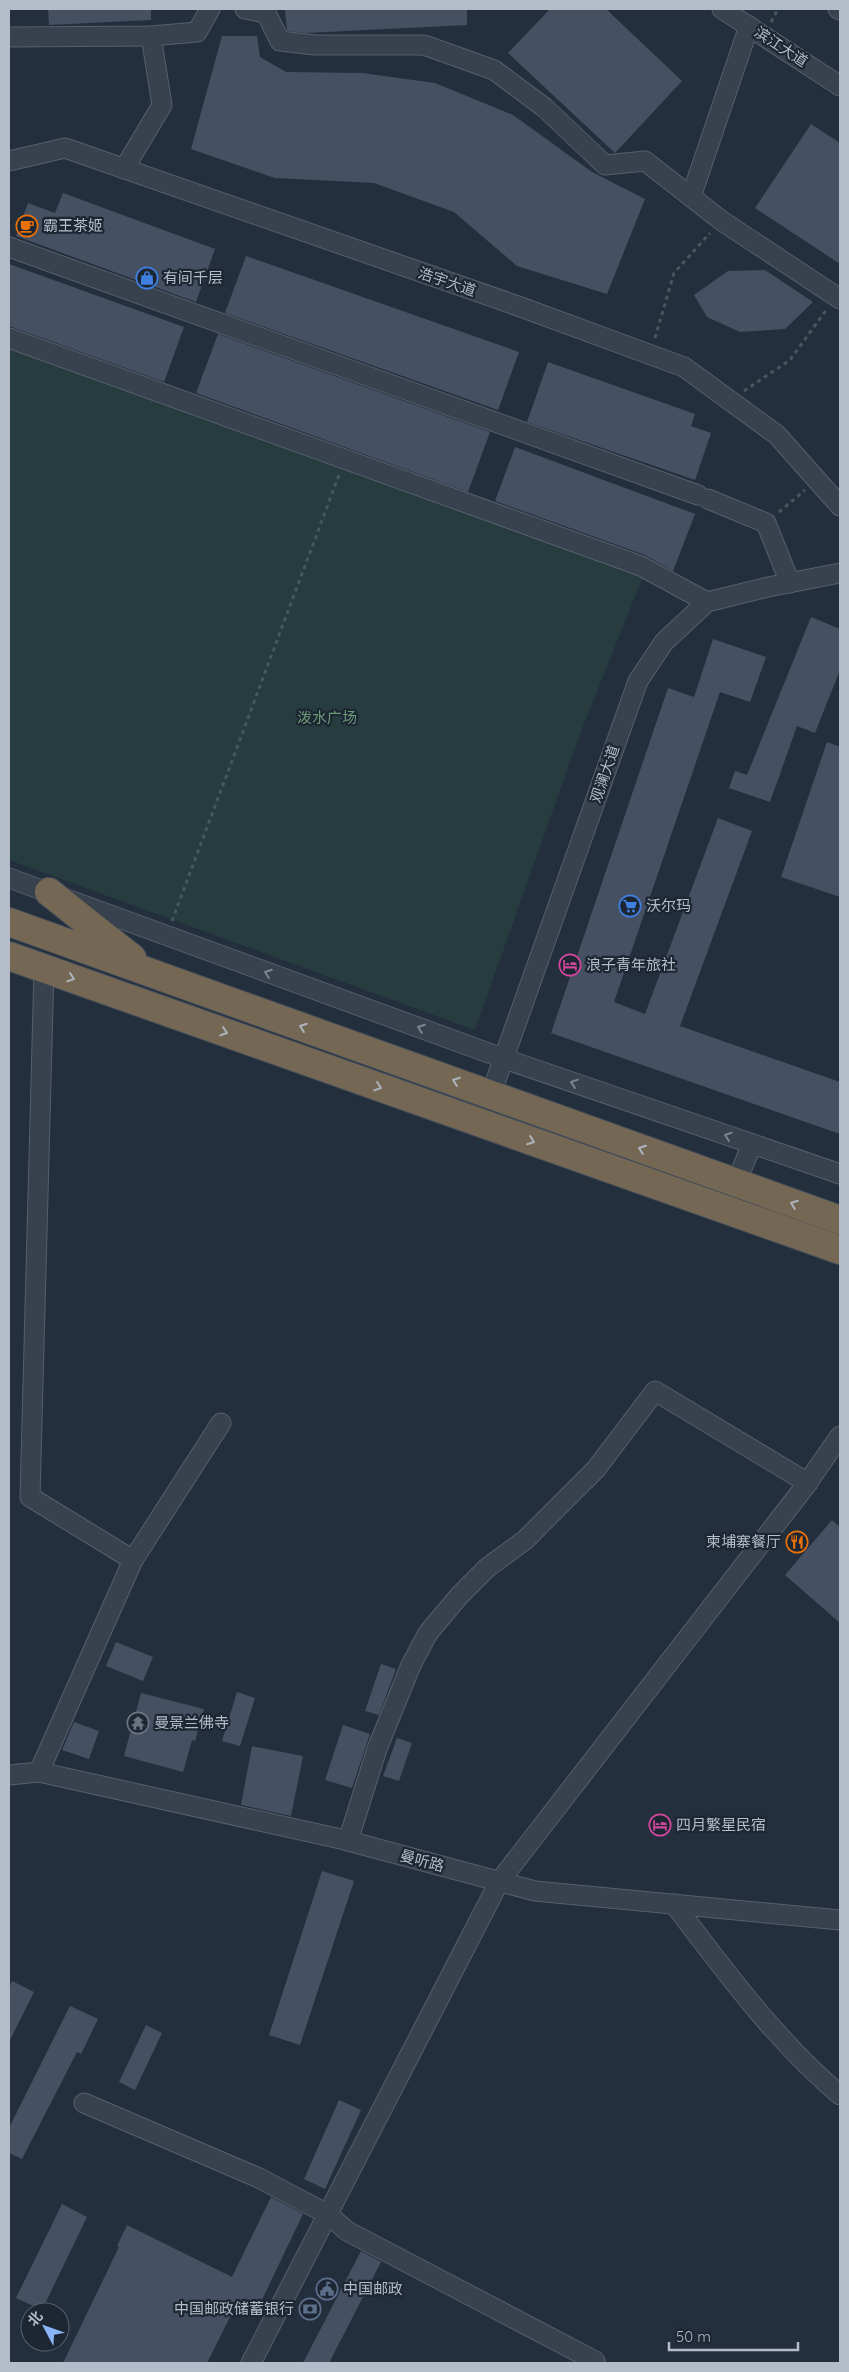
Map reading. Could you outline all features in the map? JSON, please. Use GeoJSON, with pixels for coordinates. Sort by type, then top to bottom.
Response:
{"type":"FeatureCollection","features":[{"type":"Feature","properties":{"kind":"highway"},"geometry":{"type":"LineString","coordinates":[[49,892],[151,973]]}},
{"type":"Feature","properties":{"kind":"highway"},"geometry":{"type":"LineString","coordinates":[[9,922],[840,1220]]}},
{"type":"Feature","properties":{"kind":"highway"},"geometry":{"type":"LineString","coordinates":[[9,956],[840,1250]]}},
{"type":"Feature","properties":{"kind":"street"},"geometry":{"type":"LineString","coordinates":[[9,37],[151,36],[197,32],[210,9]]}},
{"type":"Feature","properties":{"kind":"street"},"geometry":{"type":"LineString","coordinates":[[246,9],[266,13],[280,41],[315,45],[424,45],[494,70],[545,108],[605,164],[645,161],[722,221],[838,298]]}},
{"type":"Feature","properties":{"kind":"street","name":"滨江大道"},"geometry":{"type":"LineString","coordinates":[[722,9],[840,86]]}},
{"type":"Feature","properties":{"kind":"street"},"geometry":{"type":"LineString","coordinates":[[691,197],[748,26]]}},
{"type":"Feature","properties":{"kind":"street"},"geometry":{"type":"LineString","coordinates":[[124,169],[162,105],[151,36]]}},
{"type":"Feature","properties":{"kind":"street","name":"浩宇大道"},"geometry":{"type":"LineString","coordinates":[[9,160],[65,148],[508,303],[684,367],[777,435],[840,506]]}},
{"type":"Feature","properties":{"kind":"street"},"geometry":{"type":"LineString","coordinates":[[9,247],[703,497],[766,523],[790,583]]}},
{"type":"Feature","properties":{"kind":"street"},"geometry":{"type":"LineString","coordinates":[[9,338],[641,566],[707,602],[840,573]]}},
{"type":"Feature","properties":{"kind":"street","name":"观澜大道"},"geometry":{"type":"LineString","coordinates":[[491,1094],[638,681],[664,642],[707,602]]}},
{"type":"Feature","properties":{"kind":"street"},"geometry":{"type":"LineString","coordinates":[[9,878],[504,1059],[840,1174]]}},
{"type":"Feature","properties":{"kind":"street"},"geometry":{"type":"LineString","coordinates":[[44,968],[30,1497],[133,1560]]}},
{"type":"Feature","properties":{"kind":"street"},"geometry":{"type":"LineString","coordinates":[[736,1183],[752,1144]]}},
{"type":"Feature","properties":{"kind":"street"},"geometry":{"type":"LineString","coordinates":[[348,1841],[377,1749],[412,1665],[428,1633],[458,1596],[488,1567],[526,1540],[596,1469],[655,1392],[808,1483]]}},
{"type":"Feature","properties":{"kind":"street"},"geometry":{"type":"LineString","coordinates":[[38,1772],[133,1560],[221,1423]]}},
{"type":"Feature","properties":{"kind":"street"},"geometry":{"type":"LineString","coordinates":[[251,2363],[500,1882],[808,1483],[840,1436]]}},
{"type":"Feature","properties":{"kind":"street","name":"曼听路"},"geometry":{"type":"LineString","coordinates":[[9,1775],[38,1772],[348,1841],[535,1891],[840,1920]]}},
{"type":"Feature","properties":{"kind":"street"},"geometry":{"type":"LineString","coordinates":[[674,1904],[740,1990],[817,2076],[840,2095]]}},
{"type":"Feature","properties":{"kind":"street"},"geometry":{"type":"LineString","coordinates":[[84,2103],[259,2178],[329,2215],[347,2231],[595,2361]]}},
{"type":"Feature","properties":{"kind":"path"},"geometry":{"type":"LineString","coordinates":[[650,355],[674,273],[722,221]]}},
{"type":"Feature","properties":{"kind":"path"},"geometry":{"type":"LineString","coordinates":[[729,400],[790,360],[838,298]]}},
{"type":"Feature","properties":{"kind":"path"},"geometry":{"type":"LineString","coordinates":[[167,936],[344,458]]}},
{"type":"Feature","properties":{"kind":"path"},"geometry":{"type":"LineString","coordinates":[[766,523],[817,480]]}},
{"type":"Feature","properties":{"kind":"green space","name":"泼水广场"},"geometry":{"type":"Polygon","coordinates":[[[9,347],[644,574],[580,734],[475,1030],[9,860],[9,347]]]}},
{"type":"Feature","properties":{"kind":"building"},"geometry":{"type":"Polygon","coordinates":[[[48,9],[151,9],[151,20],[49,25],[48,9]]]}},
{"type":"Feature","properties":{"kind":"building"},"geometry":{"type":"Polygon","coordinates":[[[285,9],[467,9],[467,25],[306,33],[287,31],[285,9]]]}},
{"type":"Feature","properties":{"kind":"building"},"geometry":{"type":"Polygon","coordinates":[[[550,9],[606,9],[682,81],[615,153],[508,53],[550,9]]]}},
{"type":"Feature","properties":{"kind":"building"},"geometry":{"type":"Polygon","coordinates":[[[222,36],[257,36],[260,57],[286,72],[362,73],[435,83],[513,115],[592,172],[645,199],[607,294],[517,266],[454,212],[374,183],[275,178],[191,149],[222,36]]]}},
{"type":"Feature","properties":{"kind":"building"},"geometry":{"type":"Polygon","coordinates":[[[811,124],[840,143],[840,264],[755,208],[811,124]]]}},
{"type":"Feature","properties":{"kind":"building"},"geometry":{"type":"Polygon","coordinates":[[[63,193],[215,249],[196,302],[16,236],[28,203],[55,213],[63,193]]]}},
{"type":"Feature","properties":{"kind":"building"},"geometry":{"type":"Polygon","coordinates":[[[246,256],[519,352],[498,410],[225,313],[246,256]]]}},
{"type":"Feature","properties":{"kind":"building"},"geometry":{"type":"Polygon","coordinates":[[[9,264],[184,327],[164,382],[9,326],[9,264]]]}},
{"type":"Feature","properties":{"kind":"building"},"geometry":{"type":"Polygon","coordinates":[[[765,270],[813,302],[785,329],[740,332],[707,317],[694,295],[728,271],[765,270]]]}},
{"type":"Feature","properties":{"kind":"building"},"geometry":{"type":"Polygon","coordinates":[[[218,334],[490,432],[468,492],[196,393],[218,334]]]}},
{"type":"Feature","properties":{"kind":"building"},"geometry":{"type":"Polygon","coordinates":[[[548,362],[695,414],[691,426],[711,433],[695,480],[527,422],[548,362]]]}},
{"type":"Feature","properties":{"kind":"building"},"geometry":{"type":"Polygon","coordinates":[[[515,447],[695,514],[673,571],[645,555],[495,501],[515,447]]]}},
{"type":"Feature","properties":{"kind":"building"},"geometry":{"type":"Polygon","coordinates":[[[811,617],[840,629],[840,670],[815,733],[797,726],[770,802],[729,788],[735,771],[747,775],[811,617]]]}},
{"type":"Feature","properties":{"kind":"building"},"geometry":{"type":"Polygon","coordinates":[[[713,639],[766,657],[750,702],[720,692],[614,1002],[645,1014],[718,818],[752,831],[680,1026],[840,1082],[840,1134],[551,1033],[668,688],[694,697],[713,639]]]}},
{"type":"Feature","properties":{"kind":"building"},"geometry":{"type":"Polygon","coordinates":[[[827,742],[840,747],[840,897],[781,877],[827,742]]]}},
{"type":"Feature","properties":{"kind":"building"},"geometry":{"type":"Polygon","coordinates":[[[832,1520],[840,1527],[840,1623],[785,1575],[832,1520]]]}},
{"type":"Feature","properties":{"kind":"building"},"geometry":{"type":"Polygon","coordinates":[[[116,1642],[153,1657],[143,1681],[106,1666],[116,1642]]]}},
{"type":"Feature","properties":{"kind":"building"},"geometry":{"type":"Polygon","coordinates":[[[381,1664],[396,1669],[379,1715],[365,1711],[381,1664]]]}},
{"type":"Feature","properties":{"kind":"building"},"geometry":{"type":"Polygon","coordinates":[[[237,1692],[255,1698],[240,1746],[222,1741],[237,1692]]]}},
{"type":"Feature","properties":{"kind":"building"},"geometry":{"type":"Polygon","coordinates":[[[141,1693],[204,1709],[195,1741],[192,1740],[183,1772],[124,1756],[141,1693]]]}},
{"type":"Feature","properties":{"kind":"building"},"geometry":{"type":"Polygon","coordinates":[[[74,1722],[99,1731],[89,1759],[62,1750],[74,1722]]]}},
{"type":"Feature","properties":{"kind":"building"},"geometry":{"type":"Polygon","coordinates":[[[343,1725],[370,1734],[352,1788],[325,1780],[343,1725]]]}},
{"type":"Feature","properties":{"kind":"building"},"geometry":{"type":"Polygon","coordinates":[[[397,1738],[412,1743],[399,1781],[383,1776],[397,1738]]]}},
{"type":"Feature","properties":{"kind":"building"},"geometry":{"type":"Polygon","coordinates":[[[252,1746],[303,1756],[291,1816],[241,1805],[252,1746]]]}},
{"type":"Feature","properties":{"kind":"building"},"geometry":{"type":"Polygon","coordinates":[[[322,1871],[354,1881],[300,2045],[269,2035],[322,1871]]]}},
{"type":"Feature","properties":{"kind":"building"},"geometry":{"type":"Polygon","coordinates":[[[12,1981],[34,1992],[9,2042],[9,1989],[12,1981]]]}},
{"type":"Feature","properties":{"kind":"building"},"geometry":{"type":"Polygon","coordinates":[[[70,2006],[98,2019],[81,2054],[77,2052],[22,2159],[9,2153],[9,2128],[70,2006]]]}},
{"type":"Feature","properties":{"kind":"building"},"geometry":{"type":"Polygon","coordinates":[[[146,2025],[162,2033],[135,2090],[119,2082],[146,2025]]]}},
{"type":"Feature","properties":{"kind":"building"},"geometry":{"type":"Polygon","coordinates":[[[339,2100],[361,2110],[325,2189],[304,2179],[339,2100]]]}},
{"type":"Feature","properties":{"kind":"building"},"geometry":{"type":"Polygon","coordinates":[[[271,2197],[303,2214],[258,2308],[239,2299],[207,2363],[63,2363],[70,2352],[119,2247],[117,2246],[127,2225],[232,2277],[271,2197]]]}},
{"type":"Feature","properties":{"kind":"building"},"geometry":{"type":"Polygon","coordinates":[[[62,2204],[87,2217],[46,2302],[25,2302],[16,2298],[62,2204]]]}},
{"type":"Feature","properties":{"kind":"building"},"geometry":{"type":"Polygon","coordinates":[[[361,2251],[381,2262],[329,2363],[303,2363],[361,2251]]]}},
{"type":"Feature","properties":{"kind":"place","name":"霸王茶姬"},"geometry":{"type":"Point","coordinates":[27,226]}},
{"type":"Feature","properties":{"kind":"place","name":"有间千层"},"geometry":{"type":"Point","coordinates":[147,278]}},
{"type":"Feature","properties":{"kind":"place","name":"沃尔玛"},"geometry":{"type":"Point","coordinates":[630,906]}},
{"type":"Feature","properties":{"kind":"place","name":"浪子青年旅社"},"geometry":{"type":"Point","coordinates":[570,965]}},
{"type":"Feature","properties":{"kind":"place","name":"柬埔寨餐厅"},"geometry":{"type":"Point","coordinates":[797,1542]}},
{"type":"Feature","properties":{"kind":"place","name":"曼景兰佛寺"},"geometry":{"type":"Point","coordinates":[138,1723]}},
{"type":"Feature","properties":{"kind":"place","name":"四月繁星民宿"},"geometry":{"type":"Point","coordinates":[660,1825]}},
{"type":"Feature","properties":{"kind":"place","name":"中国邮政"},"geometry":{"type":"Point","coordinates":[327,2289]}},
{"type":"Feature","properties":{"kind":"place","name":"中国邮政储蓄银行"},"geometry":{"type":"Point","coordinates":[310,2309]}}]}
